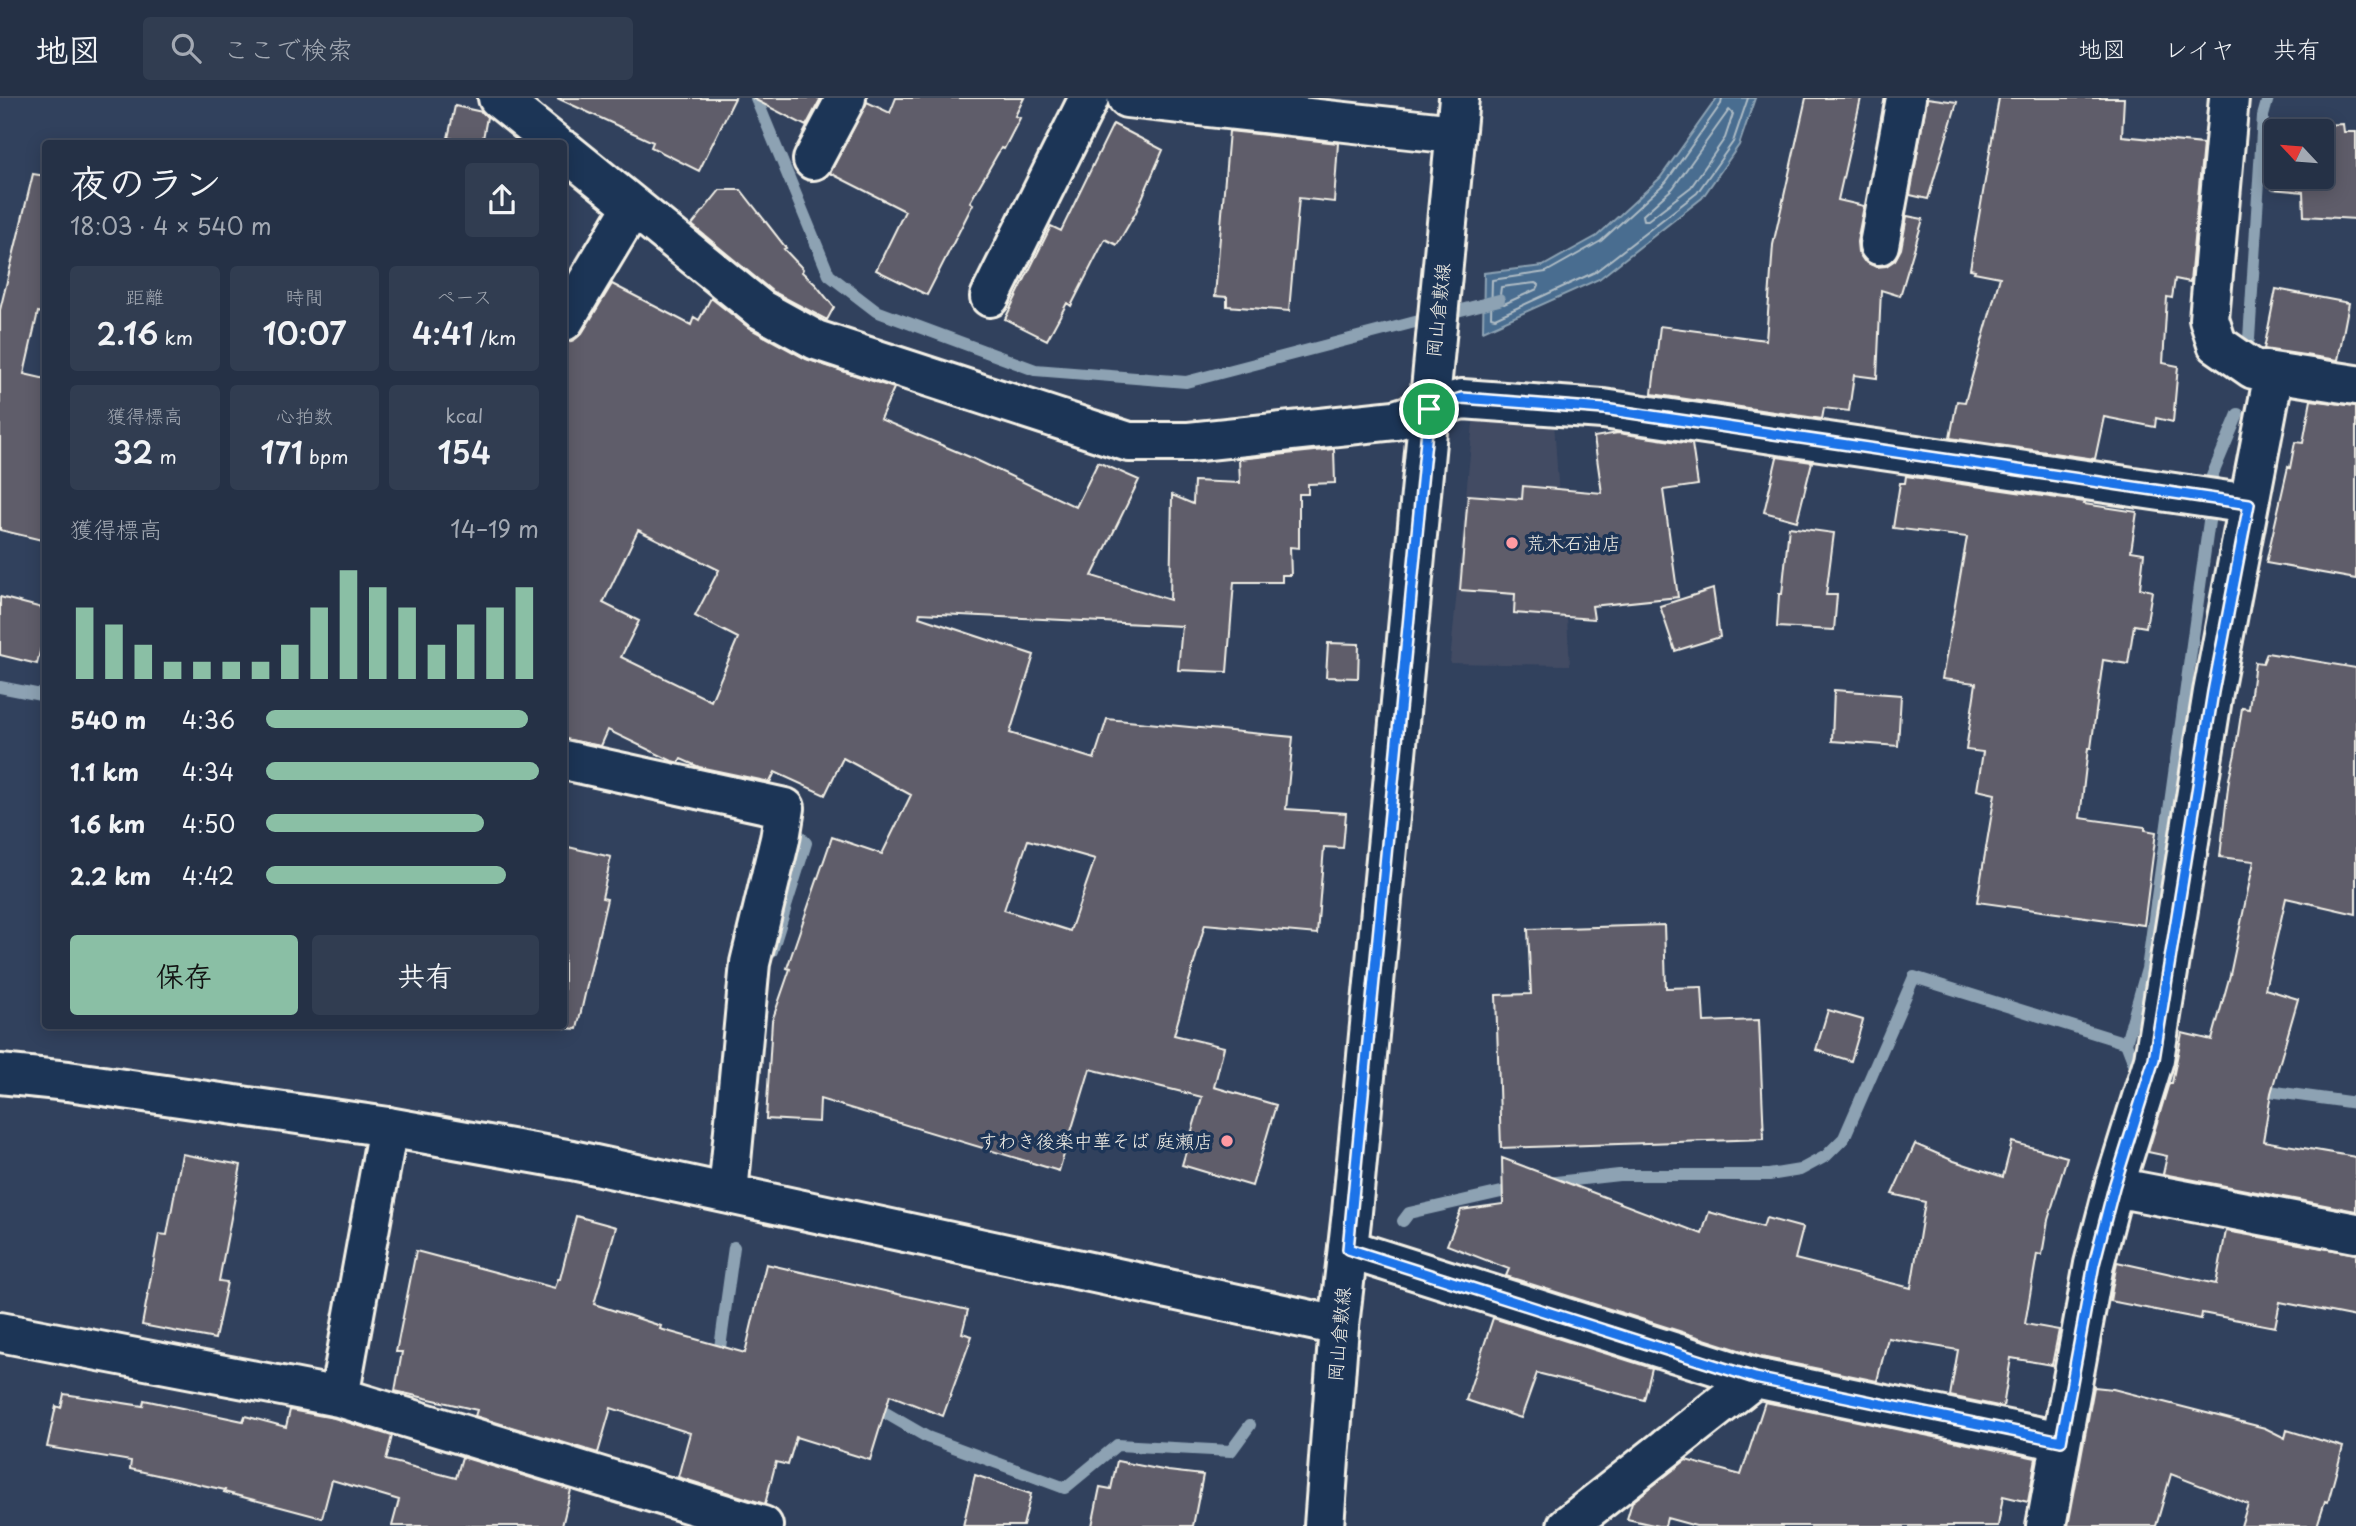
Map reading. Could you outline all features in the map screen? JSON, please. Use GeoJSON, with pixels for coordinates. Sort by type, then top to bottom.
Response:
{"type":"FeatureCollection","features":[{"type":"Feature","properties":{"kind":"street"},"geometry":{"type":"LineString","coordinates":[[498,98],[550,140]]}},
{"type":"Feature","properties":{"kind":"street"},"geometry":{"type":"LineString","coordinates":[[813,160],[846,98]]}},
{"type":"Feature","properties":{"kind":"street"},"geometry":{"type":"LineString","coordinates":[[990,297],[1089,98]]}},
{"type":"Feature","properties":{"kind":"street"},"geometry":{"type":"LineString","coordinates":[[1127,98],[1457,116]]}},
{"type":"Feature","properties":{"kind":"street"},"geometry":{"type":"LineString","coordinates":[[1879,245],[1906,98]]}},
{"type":"Feature","properties":{"kind":"street"},"geometry":{"type":"LineString","coordinates":[[2229,98],[2209,319],[2217,344],[2253,369],[2356,385]]}},
{"type":"Feature","properties":{"kind":"street","name":"岡山倉敷線"},"geometry":{"type":"LineString","coordinates":[[1324,1526],[1339,1326],[1457,116]]}},
{"type":"Feature","properties":{"kind":"street"},"geometry":{"type":"LineString","coordinates":[[567,152],[760,309],[816,340],[1129,442],[1189,442],[1395,420],[1462,398],[1604,409],[2224,500]]}},
{"type":"Feature","properties":{"kind":"street"},"geometry":{"type":"LineString","coordinates":[[567,316],[633,206]]}},
{"type":"Feature","properties":{"kind":"street"},"geometry":{"type":"LineString","coordinates":[[2046,1526],[2094,1264],[2114,1187],[2154,1059],[2213,692],[2224,500],[2274,373]]}},
{"type":"Feature","properties":{"kind":"street"},"geometry":{"type":"LineString","coordinates":[[567,761],[785,808],[750,963],[727,1193]]}},
{"type":"Feature","properties":{"kind":"street"},"geometry":{"type":"LineString","coordinates":[[0,1074],[68,1081],[388,1127],[572,1160],[1339,1326]]}},
{"type":"Feature","properties":{"kind":"street"},"geometry":{"type":"LineString","coordinates":[[339,1397],[388,1127]]}},
{"type":"Feature","properties":{"kind":"street"},"geometry":{"type":"LineString","coordinates":[[2114,1187],[2356,1233]]}},
{"type":"Feature","properties":{"kind":"street"},"geometry":{"type":"LineString","coordinates":[[1348,1249],[1755,1378],[2061,1441]]}},
{"type":"Feature","properties":{"kind":"street"},"geometry":{"type":"LineString","coordinates":[[0,1332],[339,1397],[654,1510],[762,1526]]}},
{"type":"Feature","properties":{"kind":"street"},"geometry":{"type":"LineString","coordinates":[[1567,1526],[1755,1378]]}},
{"type":"Feature","properties":{"kind":"shaded area","name":"荒木石油店"},"geometry":{"type":"Polygon","coordinates":[[[1474,413],[1554,422],[1570,665],[1450,663],[1474,413]]]}},
{"type":"Feature","properties":{"kind":"water"},"geometry":{"type":"Polygon","coordinates":[[[1717,98],[1755,98],[1739,145],[1702,198],[1599,279],[1483,331],[1484,273],[1543,266],[1597,236],[1660,178],[1717,98]]]}},
{"type":"Feature","properties":{"kind":"building"},"geometry":{"type":"Polygon","coordinates":[[[557,98],[735,98],[699,171],[651,147],[653,142],[557,98]]]}},
{"type":"Feature","properties":{"kind":"building"},"geometry":{"type":"Polygon","coordinates":[[[752,98],[821,98],[806,126],[752,98]]]}},
{"type":"Feature","properties":{"kind":"building"},"geometry":{"type":"Polygon","coordinates":[[[896,98],[1024,98],[1015,116],[1020,118],[1004,149],[1001,148],[970,202],[973,204],[927,295],[876,270],[905,211],[830,173],[867,102],[890,113],[896,98]]]}},
{"type":"Feature","properties":{"kind":"building"},"geometry":{"type":"Polygon","coordinates":[[[1806,98],[1861,98],[1838,200],[1864,206],[1857,242],[1858,252],[1864,261],[1876,267],[1886,266],[1895,260],[1901,249],[1907,216],[1923,219],[1900,296],[1881,290],[1877,378],[1854,375],[1849,411],[1824,408],[1822,419],[1652,394],[1660,326],[1766,340],[1773,245],[1806,98]]]}},
{"type":"Feature","properties":{"kind":"building"},"geometry":{"type":"Polygon","coordinates":[[[1927,98],[1957,102],[1928,199],[1910,195],[1927,98]]]}},
{"type":"Feature","properties":{"kind":"building"},"geometry":{"type":"Polygon","coordinates":[[[1999,98],[2124,98],[2122,136],[2203,144],[2190,282],[2175,279],[2172,298],[2167,297],[2163,363],[2178,366],[2173,422],[2156,418],[2155,427],[2104,417],[2095,459],[1950,438],[1957,401],[1965,402],[2000,277],[1970,269],[1999,98]]]}},
{"type":"Feature","properties":{"kind":"building"},"geometry":{"type":"Polygon","coordinates":[[[455,106],[482,112],[487,117],[483,140],[448,138],[455,106]]]}},
{"type":"Feature","properties":{"kind":"building"},"geometry":{"type":"Polygon","coordinates":[[[1113,124],[1163,150],[1136,212],[1117,245],[1105,239],[1071,306],[1067,303],[1047,340],[1005,319],[1051,226],[1061,231],[1113,124]]]}},
{"type":"Feature","properties":{"kind":"building"},"geometry":{"type":"Polygon","coordinates":[[[2334,124],[2343,124],[2344,132],[2356,132],[2356,219],[2304,216],[2303,192],[2272,189],[2334,189],[2334,124]]]}},
{"type":"Feature","properties":{"kind":"building"},"geometry":{"type":"Polygon","coordinates":[[[1229,131],[1338,143],[1334,202],[1299,198],[1289,311],[1227,306],[1227,297],[1215,296],[1229,131]]]}},
{"type":"Feature","properties":{"kind":"building"},"geometry":{"type":"Polygon","coordinates":[[[33,174],[42,175],[42,313],[38,312],[24,374],[42,378],[42,540],[0,530],[0,310],[33,174]]]}},
{"type":"Feature","properties":{"kind":"building"},"geometry":{"type":"Polygon","coordinates":[[[720,190],[741,190],[786,248],[784,249],[803,269],[802,272],[834,307],[827,320],[772,291],[692,225],[720,190]]]}},
{"type":"Feature","properties":{"kind":"building"},"geometry":{"type":"Polygon","coordinates":[[[612,284],[691,325],[694,317],[699,320],[711,298],[749,328],[806,359],[894,388],[880,419],[972,458],[1076,507],[1098,462],[1139,480],[1092,576],[1170,600],[1172,495],[1193,504],[1194,481],[1240,483],[1239,459],[1334,449],[1335,483],[1308,484],[1308,494],[1299,494],[1299,548],[1290,547],[1291,575],[1282,575],[1282,582],[1234,582],[1227,672],[1178,670],[1182,626],[920,613],[919,617],[1034,655],[1010,733],[1094,759],[1107,719],[1293,737],[1286,809],[1346,813],[1343,848],[1324,847],[1317,934],[1205,924],[1174,1035],[1224,1047],[1214,1087],[1276,1105],[1252,1186],[1182,1165],[1202,1097],[1090,1069],[1059,1171],[820,1099],[819,1122],[766,1119],[772,1021],[790,969],[787,968],[832,837],[882,854],[911,795],[843,758],[825,795],[775,772],[770,782],[699,767],[681,759],[679,763],[672,761],[608,730],[601,746],[567,740],[567,342],[582,333],[612,284]],[[638,530],[603,603],[639,621],[621,657],[711,701],[738,638],[695,616],[719,570],[638,530]],[[1028,840],[1004,910],[1070,931],[1095,859],[1028,840]]]}},
{"type":"Feature","properties":{"kind":"building"},"geometry":{"type":"Polygon","coordinates":[[[2276,289],[2349,303],[2338,360],[2264,349],[2276,289]]]}},
{"type":"Feature","properties":{"kind":"building"},"geometry":{"type":"Polygon","coordinates":[[[2311,400],[2356,406],[2356,579],[2266,563],[2288,467],[2290,468],[2295,442],[2303,443],[2311,400]]]}},
{"type":"Feature","properties":{"kind":"building"},"geometry":{"type":"Polygon","coordinates":[[[1618,433],[1692,444],[1698,485],[1663,490],[1678,597],[1592,606],[1594,619],[1514,613],[1515,594],[1460,590],[1468,495],[1522,499],[1523,486],[1602,493],[1594,437],[1618,433]]]}},
{"type":"Feature","properties":{"kind":"building"},"geometry":{"type":"Polygon","coordinates":[[[1777,457],[1812,462],[1797,521],[1764,512],[1777,457]]]}},
{"type":"Feature","properties":{"kind":"building"},"geometry":{"type":"Polygon","coordinates":[[[1906,476],[2137,512],[2131,551],[2144,553],[2140,588],[2152,591],[2146,627],[2134,625],[2128,664],[2103,660],[2091,748],[2088,748],[2080,818],[2145,827],[2145,830],[2156,832],[2144,925],[1977,902],[1995,794],[1977,790],[1983,752],[1966,750],[1976,683],[1942,679],[1967,537],[1893,528],[1900,483],[1905,483],[1906,476]]]}},
{"type":"Feature","properties":{"kind":"building"},"geometry":{"type":"Polygon","coordinates":[[[1789,527],[1834,533],[1826,595],[1837,595],[1834,630],[1777,627],[1789,527]]]}},
{"type":"Feature","properties":{"kind":"building"},"geometry":{"type":"Polygon","coordinates":[[[1713,589],[1720,637],[1675,651],[1660,606],[1713,589]]]}},
{"type":"Feature","properties":{"kind":"building"},"geometry":{"type":"Polygon","coordinates":[[[0,597],[42,608],[42,643],[37,664],[0,655],[0,597]]]}},
{"type":"Feature","properties":{"kind":"building"},"geometry":{"type":"Polygon","coordinates":[[[1328,643],[1359,644],[1358,678],[1326,677],[1328,643]]]}},
{"type":"Feature","properties":{"kind":"building"},"geometry":{"type":"Polygon","coordinates":[[[2267,653],[2356,668],[2356,914],[2286,898],[2265,989],[2298,999],[2271,1093],[2263,1141],[2356,1157],[2356,1211],[2163,1174],[2167,1156],[2148,1152],[2169,1083],[2172,1083],[2182,1033],[2212,1040],[2230,975],[2254,861],[2220,857],[2229,779],[2242,708],[2249,709],[2255,662],[2263,663],[2267,653]]]}},
{"type":"Feature","properties":{"kind":"building"},"geometry":{"type":"Polygon","coordinates":[[[1834,690],[1901,695],[1898,746],[1832,741],[1834,690]]]}},
{"type":"Feature","properties":{"kind":"building"},"geometry":{"type":"Polygon","coordinates":[[[567,847],[611,857],[602,898],[607,899],[577,1029],[567,1028],[567,847]]]}},
{"type":"Feature","properties":{"kind":"building"},"geometry":{"type":"Polygon","coordinates":[[[1664,925],[1666,988],[1702,987],[1704,1022],[1759,1020],[1764,1139],[1501,1148],[1496,995],[1531,994],[1528,929],[1664,925]]]}},
{"type":"Feature","properties":{"kind":"building"},"geometry":{"type":"Polygon","coordinates":[[[1828,1010],[1863,1020],[1851,1061],[1816,1050],[1828,1010]]]}},
{"type":"Feature","properties":{"kind":"building"},"geometry":{"type":"Polygon","coordinates":[[[2012,1142],[2067,1157],[2048,1220],[2042,1255],[2037,1254],[2025,1324],[2059,1330],[2052,1365],[2011,1358],[2003,1407],[1950,1396],[1958,1350],[1888,1338],[1877,1381],[1761,1357],[1506,1276],[1509,1269],[1447,1245],[1461,1210],[1503,1204],[1502,1158],[1702,1234],[1709,1212],[1763,1227],[1766,1218],[1803,1228],[1795,1259],[1911,1288],[1925,1202],[1892,1194],[1915,1144],[1954,1161],[2003,1177],[2012,1142]]]}},
{"type":"Feature","properties":{"kind":"building"},"geometry":{"type":"Polygon","coordinates":[[[182,1154],[241,1165],[219,1281],[227,1282],[215,1339],[142,1325],[159,1234],[167,1235],[182,1154]]]}},
{"type":"Feature","properties":{"kind":"building"},"geometry":{"type":"Polygon","coordinates":[[[576,1216],[616,1227],[594,1304],[661,1326],[660,1329],[745,1353],[766,1264],[968,1310],[962,1333],[972,1336],[943,1416],[890,1395],[870,1460],[796,1437],[788,1465],[776,1462],[765,1504],[678,1477],[690,1433],[611,1408],[598,1453],[475,1416],[477,1410],[395,1391],[402,1352],[396,1352],[416,1251],[555,1288],[560,1279],[576,1216]]]}},
{"type":"Feature","properties":{"kind":"building"},"geometry":{"type":"Polygon","coordinates":[[[2226,1231],[2356,1254],[2356,1317],[2280,1302],[2275,1327],[2202,1313],[2201,1319],[2110,1301],[2117,1262],[2216,1284],[2226,1231]]]}},
{"type":"Feature","properties":{"kind":"building"},"geometry":{"type":"Polygon","coordinates":[[[1493,1318],[1652,1368],[1644,1400],[1537,1373],[1521,1418],[1466,1400],[1493,1318]]]}},
{"type":"Feature","properties":{"kind":"building"},"geometry":{"type":"Polygon","coordinates":[[[2094,1387],[2113,1389],[2265,1428],[2285,1438],[2287,1430],[2343,1447],[2328,1502],[2325,1501],[2317,1526],[2241,1526],[2248,1504],[2171,1474],[2156,1526],[2068,1526],[2094,1387]]]}},
{"type":"Feature","properties":{"kind":"building"},"geometry":{"type":"Polygon","coordinates":[[[64,1394],[143,1406],[144,1400],[243,1421],[245,1416],[286,1427],[290,1410],[334,1418],[392,1436],[386,1460],[456,1478],[462,1457],[571,1490],[562,1526],[392,1526],[399,1500],[332,1480],[322,1518],[224,1492],[225,1490],[130,1469],[131,1461],[47,1447],[56,1406],[61,1408],[64,1394]]]}},
{"type":"Feature","properties":{"kind":"building"},"geometry":{"type":"Polygon","coordinates":[[[1765,1402],[2036,1458],[2028,1502],[2003,1496],[1998,1526],[1696,1526],[1667,1518],[1665,1526],[1658,1526],[1627,1519],[1632,1502],[1686,1460],[1741,1475],[1765,1402]]]}},
{"type":"Feature","properties":{"kind":"building"},"geometry":{"type":"Polygon","coordinates":[[[1117,1461],[1203,1475],[1193,1526],[1092,1526],[1100,1487],[1111,1489],[1117,1461]]]}},
{"type":"Feature","properties":{"kind":"building"},"geometry":{"type":"Polygon","coordinates":[[[975,1475],[1031,1494],[1023,1526],[963,1526],[975,1475]]]}},
{"type":"Feature","properties":{"kind":"waterway"},"geometry":{"type":"LineString","coordinates":[[756,98],[829,275],[876,311],[1035,370],[1186,382],[1499,300]]}},
{"type":"Feature","properties":{"kind":"waterway"},"geometry":{"type":"LineString","coordinates":[[2249,339],[2263,116],[2268,98]]}},
{"type":"Feature","properties":{"kind":"waterway"},"geometry":{"type":"LineString","coordinates":[[1547,1183],[1619,1175],[1769,1175],[1800,1170],[1826,1156],[1844,1138],[1914,977],[2126,1043],[2147,969],[2210,514],[2212,476],[2238,414]]}},
{"type":"Feature","properties":{"kind":"waterway"},"geometry":{"type":"LineString","coordinates":[[0,687],[42,695]]}},
{"type":"Feature","properties":{"kind":"waterway"},"geometry":{"type":"LineString","coordinates":[[772,951],[806,843],[798,834],[785,829]]}},
{"type":"Feature","properties":{"kind":"waterway"},"geometry":{"type":"LineString","coordinates":[[2126,1043],[2133,1061]]}},
{"type":"Feature","properties":{"kind":"waterway"},"geometry":{"type":"LineString","coordinates":[[2255,1089],[2356,1103]]}},
{"type":"Feature","properties":{"kind":"waterway"},"geometry":{"type":"LineString","coordinates":[[1403,1221],[1409,1213],[1519,1188]]}},
{"type":"Feature","properties":{"kind":"waterway"},"geometry":{"type":"LineString","coordinates":[[718,1362],[734,1247]]}},
{"type":"Feature","properties":{"kind":"waterway"},"geometry":{"type":"LineString","coordinates":[[870,1404],[927,1437],[1065,1488],[1117,1445],[1231,1451],[1250,1425]]}},
{"type":"Feature","properties":{"kind":"place","name":"荒木石油店"},"geometry":{"type":"Point","coordinates":[1512,543]}},
{"type":"Feature","properties":{"kind":"place","name":"すわき後楽中華そば 庭瀬店"},"geometry":{"type":"Point","coordinates":[1227,1141]}},
{"type":"Feature","properties":{"kind":"route"},"geometry":{"type":"LineString","coordinates":[[1462,398],[1604,409],[2249,504],[2213,692],[2154,1059],[2114,1187],[2094,1264],[2061,1441],[1755,1378],[1348,1249],[1429,409],[1462,398]]}}]}
